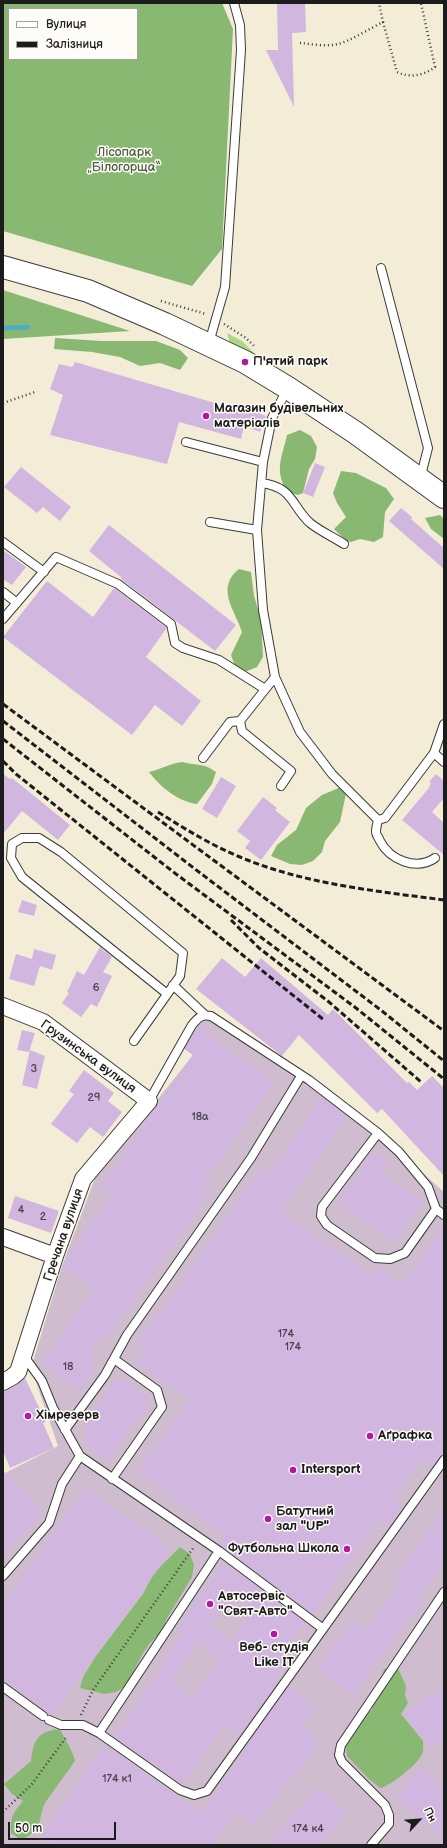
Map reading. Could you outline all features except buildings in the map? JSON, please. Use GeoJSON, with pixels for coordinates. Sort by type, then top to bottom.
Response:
{"type":"FeatureCollection","features":[{"type":"Feature","properties":{"kind":"street"},"geometry":{"type":"LineString","coordinates":[[3,267],[88,291],[209,344],[245,362],[288,388],[444,497]]}},
{"type":"Feature","properties":{"kind":"street","name":"Грузинська вулиця"},"geometry":{"type":"LineString","coordinates":[[3,1006],[43,1022],[149,1101]]}},
{"type":"Feature","properties":{"kind":"street","name":"Гречана вулиця"},"geometry":{"type":"LineString","coordinates":[[3,1382],[18,1372],[55,1256],[84,1179],[149,1101]]}},
{"type":"Feature","properties":{"kind":"street"},"geometry":{"type":"LineString","coordinates":[[3,1237],[55,1256]]}},
{"type":"Feature","properties":{"kind":"lane"},"geometry":{"type":"LineString","coordinates":[[209,344],[225,287],[241,50],[240,25],[234,3]]}},
{"type":"Feature","properties":{"kind":"lane"},"geometry":{"type":"LineString","coordinates":[[381,268],[428,448],[420,479]]}},
{"type":"Feature","properties":{"kind":"lane"},"geometry":{"type":"LineString","coordinates":[[288,388],[272,418],[263,462],[257,530],[263,610],[275,677],[300,732],[332,774],[378,820]]}},
{"type":"Feature","properties":{"kind":"lane"},"geometry":{"type":"LineString","coordinates":[[186,442],[263,462]]}},
{"type":"Feature","properties":{"kind":"lane"},"geometry":{"type":"LineString","coordinates":[[261,483],[272,484],[289,494],[310,522],[344,544]]}},
{"type":"Feature","properties":{"kind":"lane"},"geometry":{"type":"LineString","coordinates":[[210,522],[257,530]]}},
{"type":"Feature","properties":{"kind":"lane"},"geometry":{"type":"LineString","coordinates":[[3,542],[44,572]]}},
{"type":"Feature","properties":{"kind":"lane"},"geometry":{"type":"LineString","coordinates":[[3,619],[56,557],[118,584],[171,624],[175,643],[183,648],[218,660],[266,689]]}},
{"type":"Feature","properties":{"kind":"lane"},"geometry":{"type":"LineString","coordinates":[[3,592],[17,603]]}},
{"type":"Feature","properties":{"kind":"lane"},"geometry":{"type":"LineString","coordinates":[[240,722],[275,677]]}},
{"type":"Feature","properties":{"kind":"lane"},"geometry":{"type":"LineString","coordinates":[[203,758],[230,722],[240,722]]}},
{"type":"Feature","properties":{"kind":"lane"},"geometry":{"type":"LineString","coordinates":[[240,722],[242,731],[291,771],[280,786]]}},
{"type":"Feature","properties":{"kind":"lane"},"geometry":{"type":"LineString","coordinates":[[378,820],[385,818],[434,753],[444,724]]}},
{"type":"Feature","properties":{"kind":"lane"},"geometry":{"type":"LineString","coordinates":[[434,753],[444,762]]}},
{"type":"Feature","properties":{"kind":"lane"},"geometry":{"type":"LineString","coordinates":[[378,820],[376,833],[385,850],[404,862],[417,864],[427,863],[435,858]]}},
{"type":"Feature","properties":{"kind":"lane"},"geometry":{"type":"LineString","coordinates":[[134,1041],[166,993],[180,976],[183,953],[61,852],[39,838],[22,838],[12,844],[10,858],[22,877],[166,993]]}},
{"type":"Feature","properties":{"kind":"lane"},"geometry":{"type":"LineString","coordinates":[[173,985],[205,1014],[211,1016],[301,1076],[378,1133],[399,1152],[428,1187],[436,1209],[444,1215]]}},
{"type":"Feature","properties":{"kind":"lane"},"geometry":{"type":"LineString","coordinates":[[149,1101],[192,1026],[198,1017],[205,1014]]}},
{"type":"Feature","properties":{"kind":"lane"},"geometry":{"type":"LineString","coordinates":[[64,1430],[105,1375],[127,1335],[251,1158],[301,1076]]}},
{"type":"Feature","properties":{"kind":"lane"},"geometry":{"type":"LineString","coordinates":[[378,1133],[322,1208],[321,1216],[327,1225],[375,1258],[390,1258],[405,1253],[436,1209]]}},
{"type":"Feature","properties":{"kind":"lane"},"geometry":{"type":"LineString","coordinates":[[24,1356],[42,1381],[64,1430],[80,1456],[219,1551],[322,1628]]}},
{"type":"Feature","properties":{"kind":"lane"},"geometry":{"type":"LineString","coordinates":[[112,1479],[162,1407],[157,1390],[114,1359]]}},
{"type":"Feature","properties":{"kind":"lane"},"geometry":{"type":"LineString","coordinates":[[3,1576],[49,1523],[62,1484],[80,1456]]}},
{"type":"Feature","properties":{"kind":"lane"},"geometry":{"type":"LineString","coordinates":[[3,1687],[46,1718],[62,1725],[83,1725],[99,1733],[180,1790],[194,1795],[207,1790],[444,1460]]}},
{"type":"Feature","properties":{"kind":"lane"},"geometry":{"type":"LineString","coordinates":[[99,1733],[219,1551]]}},
{"type":"Feature","properties":{"kind":"lane"},"geometry":{"type":"LineString","coordinates":[[371,1845],[389,1824],[389,1815],[385,1805],[342,1762],[339,1755],[341,1746],[444,1592]]}},
{"type":"Feature","properties":{"kind":"path"},"geometry":{"type":"LineString","coordinates":[[379,3],[397,72],[406,76],[428,72],[435,67],[421,3]]}},
{"type":"Feature","properties":{"kind":"path"},"geometry":{"type":"LineString","coordinates":[[300,43],[322,45],[338,44],[384,22]]}},
{"type":"Feature","properties":{"kind":"path"},"geometry":{"type":"LineString","coordinates":[[175,304],[206,314]]}},
{"type":"Feature","properties":{"kind":"path"},"geometry":{"type":"LineString","coordinates":[[3,403],[35,392]]}},
{"type":"Feature","properties":{"kind":"path"},"geometry":{"type":"LineString","coordinates":[[3,1812],[32,1784],[76,1725],[93,1690],[200,1538]]}},
{"type":"Feature","properties":{"kind":"shaded area"},"geometry":{"type":"Polygon","coordinates":[[[205,1012],[366,1122],[444,1192],[444,1845],[3,1845],[3,1474],[58,1446],[31,1368],[62,1266],[95,1178],[193,1055],[180,1046],[205,1012]]]}},
{"type":"Feature","properties":{"kind":"green space","name":"Лісопарк „Білогорща“"},"geometry":{"type":"Polygon","coordinates":[[[3,3],[222,3],[233,29],[222,249],[192,286],[3,231],[3,3]]]}},
{"type":"Feature","properties":{"kind":"green space"},"geometry":{"type":"Polygon","coordinates":[[[3,290],[130,331],[3,339],[3,290]]]}},
{"type":"Feature","properties":{"kind":"green space"},"geometry":{"type":"Polygon","coordinates":[[[227,333],[242,341],[262,361],[230,343],[227,333]]]}},
{"type":"Feature","properties":{"kind":"green space"},"geometry":{"type":"Polygon","coordinates":[[[55,338],[102,341],[156,341],[180,350],[188,358],[180,370],[160,363],[140,366],[120,357],[92,352],[54,349],[55,338]]]}},
{"type":"Feature","properties":{"kind":"green space"},"geometry":{"type":"Polygon","coordinates":[[[300,430],[311,436],[317,447],[315,459],[309,469],[303,493],[298,495],[287,492],[281,477],[280,464],[287,435],[300,430]]]}},
{"type":"Feature","properties":{"kind":"green space"},"geometry":{"type":"Polygon","coordinates":[[[341,471],[356,473],[386,488],[394,499],[385,512],[383,537],[374,542],[360,539],[351,542],[346,541],[334,529],[346,517],[337,503],[333,493],[341,471]]]}},
{"type":"Feature","properties":{"kind":"green space"},"geometry":{"type":"Polygon","coordinates":[[[440,515],[444,519],[444,539],[431,529],[425,518],[440,515]]]}},
{"type":"Feature","properties":{"kind":"green space"},"geometry":{"type":"Polygon","coordinates":[[[239,569],[251,572],[254,596],[261,619],[263,657],[257,667],[245,672],[235,666],[231,655],[242,632],[229,599],[228,584],[232,576],[239,569]]]}},
{"type":"Feature","properties":{"kind":"green space"},"geometry":{"type":"Polygon","coordinates":[[[183,762],[204,766],[216,772],[212,784],[197,804],[190,803],[170,793],[149,772],[183,762]]]}},
{"type":"Feature","properties":{"kind":"green space"},"geometry":{"type":"Polygon","coordinates":[[[348,784],[340,822],[325,841],[322,852],[313,861],[302,865],[290,864],[271,856],[277,845],[296,830],[306,808],[322,795],[348,784]]]}},
{"type":"Feature","properties":{"kind":"green space"},"geometry":{"type":"Polygon","coordinates":[[[180,1547],[190,1554],[194,1565],[192,1577],[166,1620],[162,1631],[150,1643],[143,1653],[126,1686],[116,1692],[104,1694],[80,1688],[83,1677],[96,1656],[143,1594],[154,1573],[180,1547]]]}},
{"type":"Feature","properties":{"kind":"green space"},"geometry":{"type":"Polygon","coordinates":[[[397,1666],[406,1686],[405,1695],[408,1703],[401,1714],[423,1741],[423,1751],[410,1769],[391,1783],[380,1788],[347,1756],[345,1741],[357,1724],[372,1710],[384,1669],[397,1666]]]}},
{"type":"Feature","properties":{"kind":"green space"},"geometry":{"type":"Polygon","coordinates":[[[60,1729],[75,1761],[47,1800],[40,1822],[35,1831],[21,1840],[11,1833],[11,1823],[15,1812],[23,1801],[12,1794],[4,1784],[31,1761],[35,1742],[42,1734],[60,1729]]]}},
{"type":"Feature","properties":{"kind":"waterway"},"geometry":{"type":"LineString","coordinates":[[3,328],[28,327]]}},
{"type":"Feature","properties":{"kind":"railway"},"geometry":{"type":"LineString","coordinates":[[3,704],[444,1031]]}},
{"type":"Feature","properties":{"kind":"railway"},"geometry":{"type":"LineString","coordinates":[[3,721],[382,1011],[444,1061]]}},
{"type":"Feature","properties":{"kind":"railway"},"geometry":{"type":"LineString","coordinates":[[3,739],[176,874],[356,1008],[444,1079]]}},
{"type":"Feature","properties":{"kind":"railway"},"geometry":{"type":"LineString","coordinates":[[3,761],[16,774],[324,1020]]}},
{"type":"Feature","properties":{"kind":"railway"},"geometry":{"type":"LineString","coordinates":[[158,812],[188,831],[240,857],[289,874],[340,885],[444,900]]}},
{"type":"Feature","properties":{"kind":"railway"},"geometry":{"type":"LineString","coordinates":[[231,920],[259,948],[329,1002],[421,1082]]}},
{"type":"Feature","properties":{"kind":"place","name":"П'ятий парк"},"geometry":{"type":"Point","coordinates":[245,362]}},
{"type":"Feature","properties":{"kind":"place","name":"Магазин будівельних матеріалів"},"geometry":{"type":"Point","coordinates":[206,416]}},
{"type":"Feature","properties":{"kind":"place","name":"Хімрезерв"},"geometry":{"type":"Point","coordinates":[28,1416]}},
{"type":"Feature","properties":{"kind":"place","name":"Аґрафка"},"geometry":{"type":"Point","coordinates":[370,1436]}},
{"type":"Feature","properties":{"kind":"place","name":"Intersport"},"geometry":{"type":"Point","coordinates":[293,1470]}},
{"type":"Feature","properties":{"kind":"place","name":"Батутний зал \"UP\""},"geometry":{"type":"Point","coordinates":[268,1519]}},
{"type":"Feature","properties":{"kind":"place","name":"Футбольна Школа"},"geometry":{"type":"Point","coordinates":[347,1549]}},
{"type":"Feature","properties":{"kind":"place","name":"Автосервіс \"Свят-Авто\""},"geometry":{"type":"Point","coordinates":[210,1604]}},
{"type":"Feature","properties":{"kind":"place","name":"Веб- студія Like IT"},"geometry":{"type":"Point","coordinates":[274,1634]}}]}
